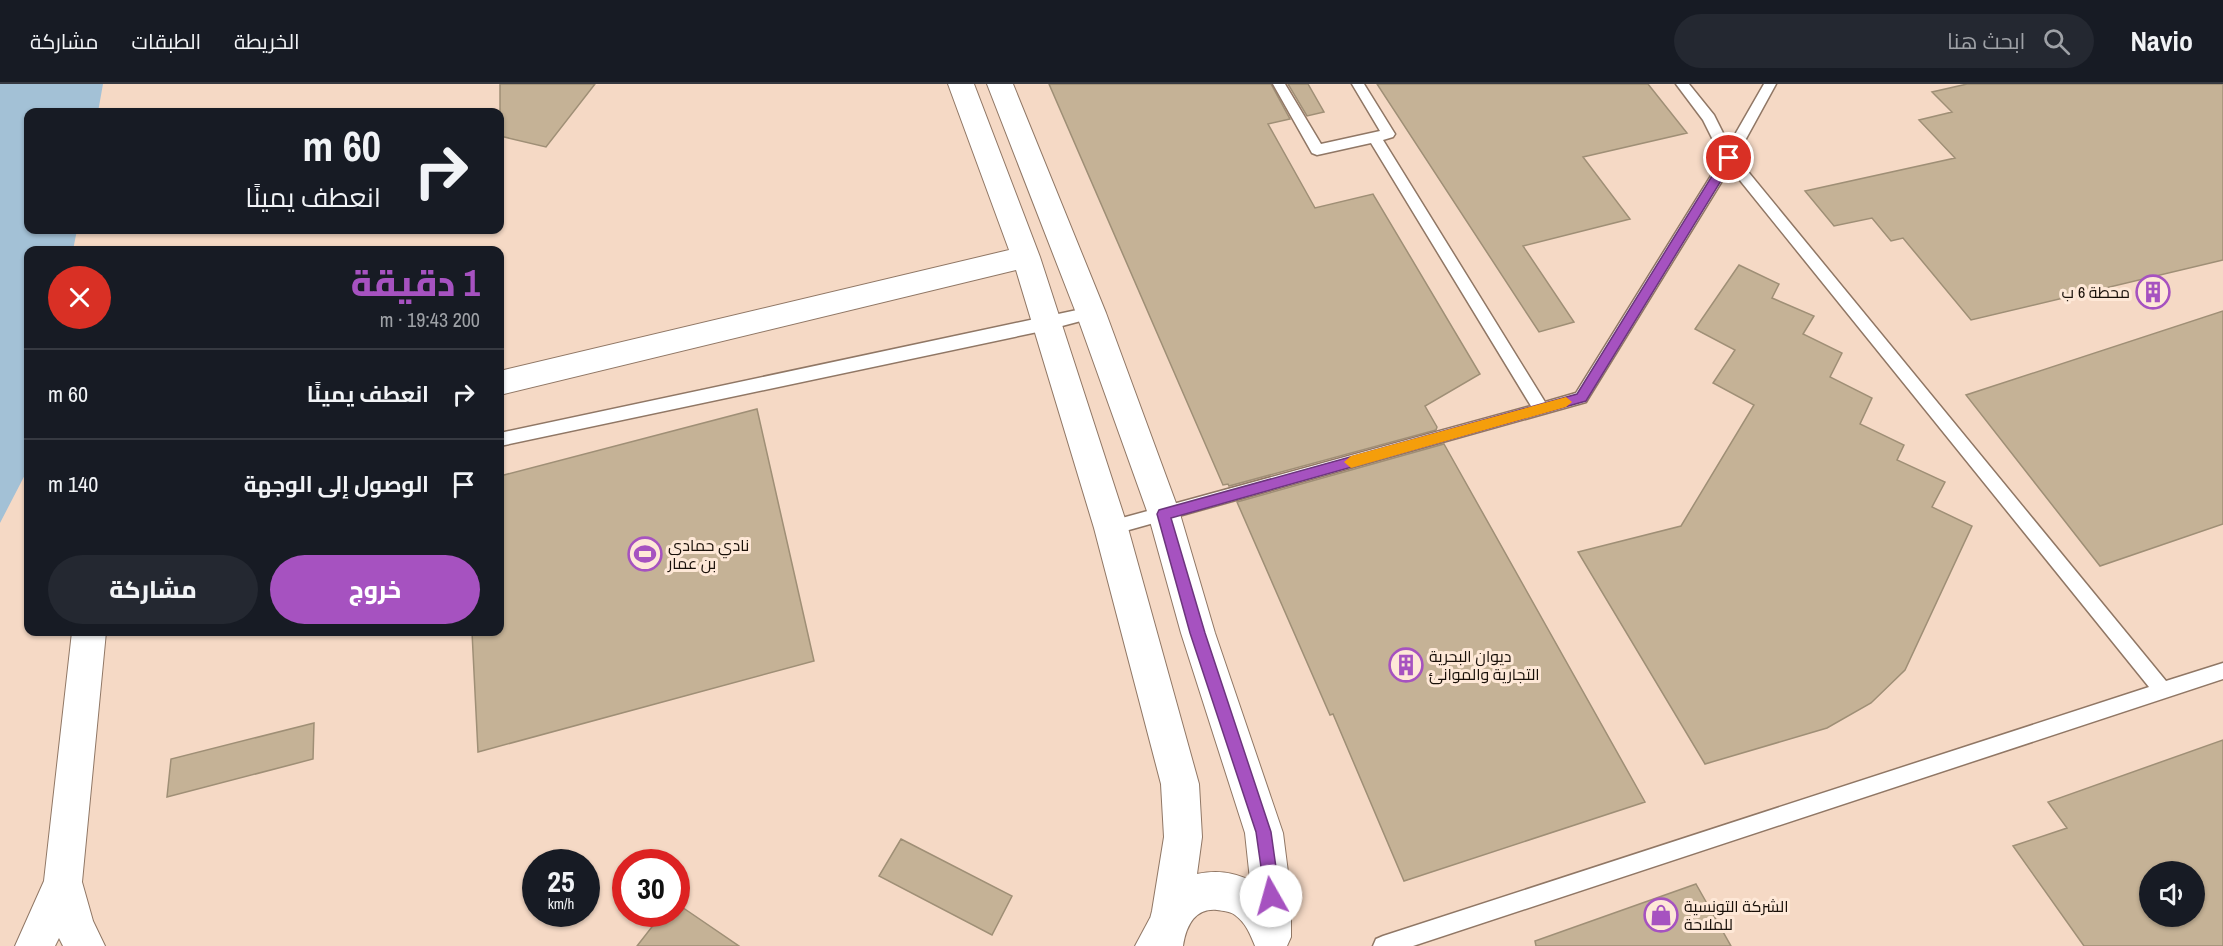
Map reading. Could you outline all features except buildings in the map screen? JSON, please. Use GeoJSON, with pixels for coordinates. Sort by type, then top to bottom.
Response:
{"type":"FeatureCollection","features":[{"type":"Feature","properties":{"kind":"street"},"geometry":{"type":"LineString","coordinates":[[962,84],[1026,257],[1111,528],[1180,784],[1183,837],[1164,934]]}},
{"type":"Feature","properties":{"kind":"street"},"geometry":{"type":"LineString","coordinates":[[1000,84],[1091,313],[1164,514],[1201,642],[1264,832],[1273,942]]}},
{"type":"Feature","properties":{"kind":"street"},"geometry":{"type":"LineString","coordinates":[[504,382],[1026,257]]}},
{"type":"Feature","properties":{"kind":"street"},"geometry":{"type":"LineString","coordinates":[[35,946],[63,882],[89,636]]}},
{"type":"Feature","properties":{"kind":"street"},"geometry":{"type":"LineString","coordinates":[[63,882],[75,929],[85,946]]}},
{"type":"Feature","properties":{"kind":"street"},"geometry":{"type":"LineString","coordinates":[[1164,934],[1187,897],[1206,890],[1226,890],[1245,898],[1261,912],[1273,942]]}},
{"type":"Feature","properties":{"kind":"lane"},"geometry":{"type":"LineString","coordinates":[[1279,84],[1317,150],[1389,134],[1358,84]]}},
{"type":"Feature","properties":{"kind":"lane"},"geometry":{"type":"LineString","coordinates":[[1682,84],[1709,118],[1729,158],[2163,691]]}},
{"type":"Feature","properties":{"kind":"lane"},"geometry":{"type":"LineString","coordinates":[[1111,528],[1581,398],[1729,158],[1770,84]]}},
{"type":"Feature","properties":{"kind":"lane"},"geometry":{"type":"LineString","coordinates":[[1374,137],[1540,409]]}},
{"type":"Feature","properties":{"kind":"lane"},"geometry":{"type":"LineString","coordinates":[[504,439],[1091,313]]}},
{"type":"Feature","properties":{"kind":"lane"},"geometry":{"type":"LineString","coordinates":[[1383,946],[2223,671]]}},
{"type":"Feature","properties":{"kind":"water"},"geometry":{"type":"Polygon","coordinates":[[[0,84],[103,84],[99,108],[24,108],[24,234],[76,234],[74,246],[24,246],[24,477],[0,523],[0,84]]]}},
{"type":"Feature","properties":{"kind":"slow traffic"},"geometry":{"type":"LineString","coordinates":[[1351,462],[1566,402]]}},
{"type":"Feature","properties":{"kind":"place","name":"محطة 6 ب"},"geometry":{"type":"Point","coordinates":[2153,292]}},
{"type":"Feature","properties":{"kind":"place","name":"نادي حمادي بن عمار"},"geometry":{"type":"Point","coordinates":[645,554]}},
{"type":"Feature","properties":{"kind":"place","name":"ديوان البحرية التجارية والموانئ"},"geometry":{"type":"Point","coordinates":[1406,665]}},
{"type":"Feature","properties":{"kind":"place","name":"الشركة التونسية للملاحة"},"geometry":{"type":"Point","coordinates":[1661,915]}},
{"type":"Feature","properties":{"kind":"route"},"geometry":{"type":"LineString","coordinates":[[1271,896],[1264,832],[1198,633],[1164,514],[1581,398],[1729,158]]}}]}
